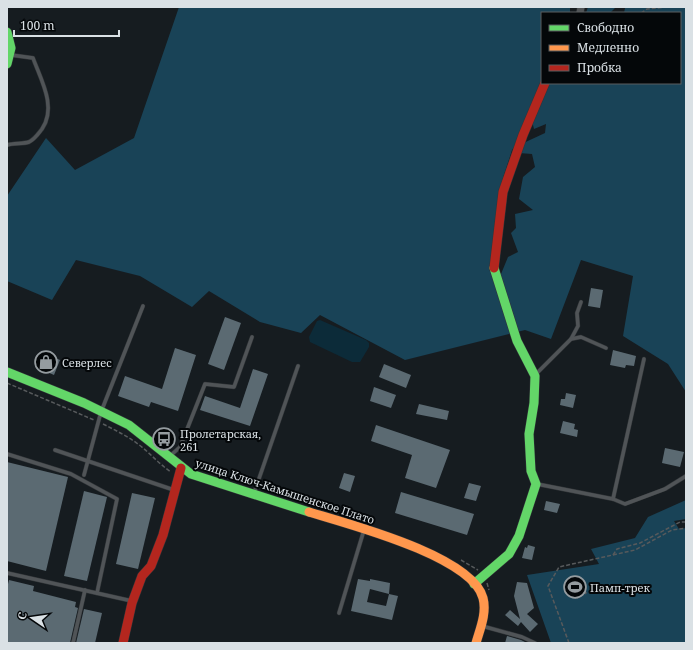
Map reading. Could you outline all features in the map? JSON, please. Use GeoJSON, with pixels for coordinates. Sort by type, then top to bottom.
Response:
{"type":"FeatureCollection","features":[{"type":"Feature","properties":{"kind":"street"},"geometry":{"type":"LineString","coordinates":[[7,32],[11,38],[12,55],[7,64]]}},
{"type":"Feature","properties":{"kind":"street"},"geometry":{"type":"LineString","coordinates":[[474,584],[509,554],[519,536],[536,484],[531,471],[528,434],[534,403],[535,376],[517,341],[494,267],[503,192],[523,135],[545,84]]}},
{"type":"Feature","properties":{"kind":"street","name":"улица Ключ-Камышенское Плато"},"geometry":{"type":"LineString","coordinates":[[7,372],[101,412],[142,433],[168,458],[191,474],[364,529],[440,558],[459,570],[481,593],[485,605],[476,643]]}},
{"type":"Feature","properties":{"kind":"street"},"geometry":{"type":"LineString","coordinates":[[123,643],[133,601],[142,576],[151,566],[163,535],[181,468]]}},
{"type":"Feature","properties":{"kind":"lane"},"geometry":{"type":"LineString","coordinates":[[7,145],[28,142],[37,136],[48,120],[46,92],[33,58],[12,55]]}},
{"type":"Feature","properties":{"kind":"lane"},"geometry":{"type":"LineString","coordinates":[[535,376],[571,338],[578,326],[577,313],[581,302]]}},
{"type":"Feature","properties":{"kind":"lane"},"geometry":{"type":"LineString","coordinates":[[84,475],[101,412],[142,306]]}},
{"type":"Feature","properties":{"kind":"lane"},"geometry":{"type":"LineString","coordinates":[[168,458],[180,448],[197,408],[205,384],[234,387],[252,337]]}},
{"type":"Feature","properties":{"kind":"lane"},"geometry":{"type":"LineString","coordinates":[[571,338],[581,337],[606,348]]}},
{"type":"Feature","properties":{"kind":"lane"},"geometry":{"type":"LineString","coordinates":[[613,499],[644,358]]}},
{"type":"Feature","properties":{"kind":"lane"},"geometry":{"type":"LineString","coordinates":[[254,494],[298,366]]}},
{"type":"Feature","properties":{"kind":"lane"},"geometry":{"type":"LineString","coordinates":[[55,450],[175,490]]}},
{"type":"Feature","properties":{"kind":"lane"},"geometry":{"type":"LineString","coordinates":[[7,454],[70,474],[116,499],[97,593]]}},
{"type":"Feature","properties":{"kind":"lane"},"geometry":{"type":"LineString","coordinates":[[536,484],[613,499],[625,504],[665,488],[686,476]]}},
{"type":"Feature","properties":{"kind":"lane"},"geometry":{"type":"LineString","coordinates":[[340,613],[364,529]]}},
{"type":"Feature","properties":{"kind":"lane"},"geometry":{"type":"LineString","coordinates":[[7,573],[133,601]]}},
{"type":"Feature","properties":{"kind":"lane"},"geometry":{"type":"LineString","coordinates":[[73,643],[85,590]]}},
{"type":"Feature","properties":{"kind":"lane"},"geometry":{"type":"LineString","coordinates":[[481,625],[522,637],[535,643]]}},
{"type":"Feature","properties":{"kind":"path"},"geometry":{"type":"LineString","coordinates":[[642,12],[647,9],[667,7]]}},
{"type":"Feature","properties":{"kind":"path"},"geometry":{"type":"LineString","coordinates":[[613,556],[617,549],[640,543],[680,522],[686,522]]}},
{"type":"Feature","properties":{"kind":"path"},"geometry":{"type":"LineString","coordinates":[[569,643],[548,586],[560,567],[635,550],[672,530],[686,528]]}},
{"type":"Feature","properties":{"kind":"path"},"geometry":{"type":"LineString","coordinates":[[576,578],[585,592],[583,595],[577,589],[575,591],[578,598],[574,598],[566,583],[568,581],[573,587],[575,587],[573,580],[576,578]]}},
{"type":"Feature","properties":{"kind":"shaded area"},"geometry":{"type":"Polygon","coordinates":[[[179,7],[570,7],[570,12],[541,12],[541,84],[681,84],[681,12],[624,12],[625,8],[621,7],[686,7],[686,392],[668,364],[623,336],[633,276],[581,260],[551,339],[525,330],[405,360],[320,315],[301,333],[260,322],[209,291],[192,307],[140,276],[76,260],[52,300],[7,281],[7,196],[46,138],[75,170],[134,138],[179,7]],[[532,121],[512,150],[503,178],[492,274],[501,274],[508,257],[518,252],[511,233],[516,228],[515,214],[533,210],[519,199],[523,177],[535,167],[532,154],[519,153],[517,146],[545,133],[546,124],[534,129],[532,121]]]}},
{"type":"Feature","properties":{"kind":"shaded area"},"geometry":{"type":"Polygon","coordinates":[[[588,7],[616,7],[611,12],[586,12],[588,7]]]}},
{"type":"Feature","properties":{"kind":"shaded area"},"geometry":{"type":"Polygon","coordinates":[[[320,320],[366,340],[369,343],[369,347],[360,362],[352,362],[310,342],[309,337],[317,321],[320,320]]]}},
{"type":"Feature","properties":{"kind":"shaded area"},"geometry":{"type":"Polygon","coordinates":[[[686,500],[686,519],[674,521],[679,529],[686,528],[686,643],[551,643],[527,575],[599,564],[591,549],[635,538],[648,517],[686,500]]]}},
{"type":"Feature","properties":{"kind":"building"},"geometry":{"type":"Polygon","coordinates":[[[591,288],[603,290],[600,308],[588,306],[591,288]]]}},
{"type":"Feature","properties":{"kind":"building"},"geometry":{"type":"Polygon","coordinates":[[[225,317],[241,323],[224,370],[208,364],[225,317]]]}},
{"type":"Feature","properties":{"kind":"building"},"geometry":{"type":"Polygon","coordinates":[[[175,348],[196,355],[178,411],[151,402],[149,407],[118,396],[125,376],[162,389],[175,348]]]}},
{"type":"Feature","properties":{"kind":"building"},"geometry":{"type":"Polygon","coordinates":[[[613,350],[636,356],[634,366],[626,365],[625,368],[610,365],[613,350]]]}},
{"type":"Feature","properties":{"kind":"building"},"geometry":{"type":"Polygon","coordinates":[[[44,353],[60,360],[54,375],[38,368],[44,353]]]}},
{"type":"Feature","properties":{"kind":"building"},"geometry":{"type":"Polygon","coordinates":[[[384,364],[411,375],[406,388],[379,377],[384,364]]]}},
{"type":"Feature","properties":{"kind":"building"},"geometry":{"type":"Polygon","coordinates":[[[253,369],[268,374],[250,426],[200,410],[205,396],[240,408],[253,369]]]}},
{"type":"Feature","properties":{"kind":"building"},"geometry":{"type":"Polygon","coordinates":[[[374,387],[396,395],[391,408],[370,401],[374,387]]]}},
{"type":"Feature","properties":{"kind":"building"},"geometry":{"type":"Polygon","coordinates":[[[566,393],[576,395],[573,408],[560,405],[561,399],[565,399],[566,393]]]}},
{"type":"Feature","properties":{"kind":"building"},"geometry":{"type":"Polygon","coordinates":[[[419,404],[449,411],[447,420],[416,414],[419,404]]]}},
{"type":"Feature","properties":{"kind":"building"},"geometry":{"type":"Polygon","coordinates":[[[563,421],[575,424],[574,429],[578,430],[577,437],[560,433],[563,421]]]}},
{"type":"Feature","properties":{"kind":"building"},"geometry":{"type":"Polygon","coordinates":[[[376,425],[450,450],[436,488],[405,478],[412,455],[371,441],[376,425]]]}},
{"type":"Feature","properties":{"kind":"building"},"geometry":{"type":"Polygon","coordinates":[[[665,448],[684,452],[680,467],[662,463],[665,448]]]}},
{"type":"Feature","properties":{"kind":"building"},"geometry":{"type":"Polygon","coordinates":[[[7,462],[68,477],[46,571],[7,561],[7,462]]]}},
{"type":"Feature","properties":{"kind":"building"},"geometry":{"type":"Polygon","coordinates":[[[344,473],[355,476],[350,492],[339,488],[344,473]]]}},
{"type":"Feature","properties":{"kind":"building"},"geometry":{"type":"Polygon","coordinates":[[[469,483],[481,486],[476,501],[464,498],[469,483]]]}},
{"type":"Feature","properties":{"kind":"building"},"geometry":{"type":"Polygon","coordinates":[[[84,491],[107,497],[87,581],[64,576],[84,491]]]}},
{"type":"Feature","properties":{"kind":"building"},"geometry":{"type":"Polygon","coordinates":[[[401,492],[474,514],[467,535],[395,513],[401,492]]]}},
{"type":"Feature","properties":{"kind":"building"},"geometry":{"type":"Polygon","coordinates":[[[132,493],[155,498],[138,569],[116,564],[132,493]]]}},
{"type":"Feature","properties":{"kind":"building"},"geometry":{"type":"Polygon","coordinates":[[[546,501],[560,504],[557,513],[544,510],[546,501]]]}},
{"type":"Feature","properties":{"kind":"building"},"geometry":{"type":"Polygon","coordinates":[[[528,545],[535,547],[532,560],[522,558],[525,547],[527,548],[528,545]]]}},
{"type":"Feature","properties":{"kind":"building"},"geometry":{"type":"Polygon","coordinates":[[[358,579],[370,581],[370,579],[390,583],[389,594],[398,596],[392,620],[351,611],[358,579]],[[370,589],[367,602],[386,606],[389,594],[370,589]]]}},
{"type":"Feature","properties":{"kind":"building"},"geometry":{"type":"Polygon","coordinates":[[[9,580],[34,586],[33,591],[76,602],[75,607],[78,608],[70,643],[7,643],[7,588],[9,580]]]}},
{"type":"Feature","properties":{"kind":"building"},"geometry":{"type":"Polygon","coordinates":[[[517,582],[527,583],[534,608],[527,614],[538,624],[530,632],[521,622],[518,626],[505,615],[510,610],[520,619],[514,596],[517,582]]]}},
{"type":"Feature","properties":{"kind":"building"},"geometry":{"type":"Polygon","coordinates":[[[84,609],[102,613],[95,643],[76,643],[84,609]]]}},
{"type":"Feature","properties":{"kind":"building"},"geometry":{"type":"Polygon","coordinates":[[[507,636],[521,640],[527,643],[505,643],[507,636]]]}},
{"type":"Feature","properties":{"kind":"traffic: fast"},"geometry":{"type":"LineString","coordinates":[[7,32],[11,48],[7,64]]}},
{"type":"Feature","properties":{"kind":"traffic: fast"},"geometry":{"type":"LineString","coordinates":[[474,584],[509,554],[519,536],[536,484],[531,471],[529,434],[534,403],[535,376],[517,341],[494,268]]}},
{"type":"Feature","properties":{"kind":"traffic: fast"},"geometry":{"type":"LineString","coordinates":[[7,372],[84,403],[129,425],[191,474],[309,512]]}},
{"type":"Feature","properties":{"kind":"traffic: slow"},"geometry":{"type":"LineString","coordinates":[[309,512],[378,533],[433,555],[457,569],[474,583],[483,598],[484,615],[476,643]]}},
{"type":"Feature","properties":{"kind":"traffic: jam"},"geometry":{"type":"LineString","coordinates":[[494,268],[503,192],[523,135],[545,84]]}},
{"type":"Feature","properties":{"kind":"traffic: jam"},"geometry":{"type":"LineString","coordinates":[[123,643],[132,603],[142,576],[151,566],[163,535],[181,468]]}},
{"type":"Feature","properties":{"kind":"place","name":"Северлес"},"geometry":{"type":"Point","coordinates":[46,362]}},
{"type":"Feature","properties":{"kind":"place","name":"Пролетарская, 261"},"geometry":{"type":"Point","coordinates":[164,439]}},
{"type":"Feature","properties":{"kind":"place","name":"Памп-трек"},"geometry":{"type":"Point","coordinates":[575,587]}}]}
